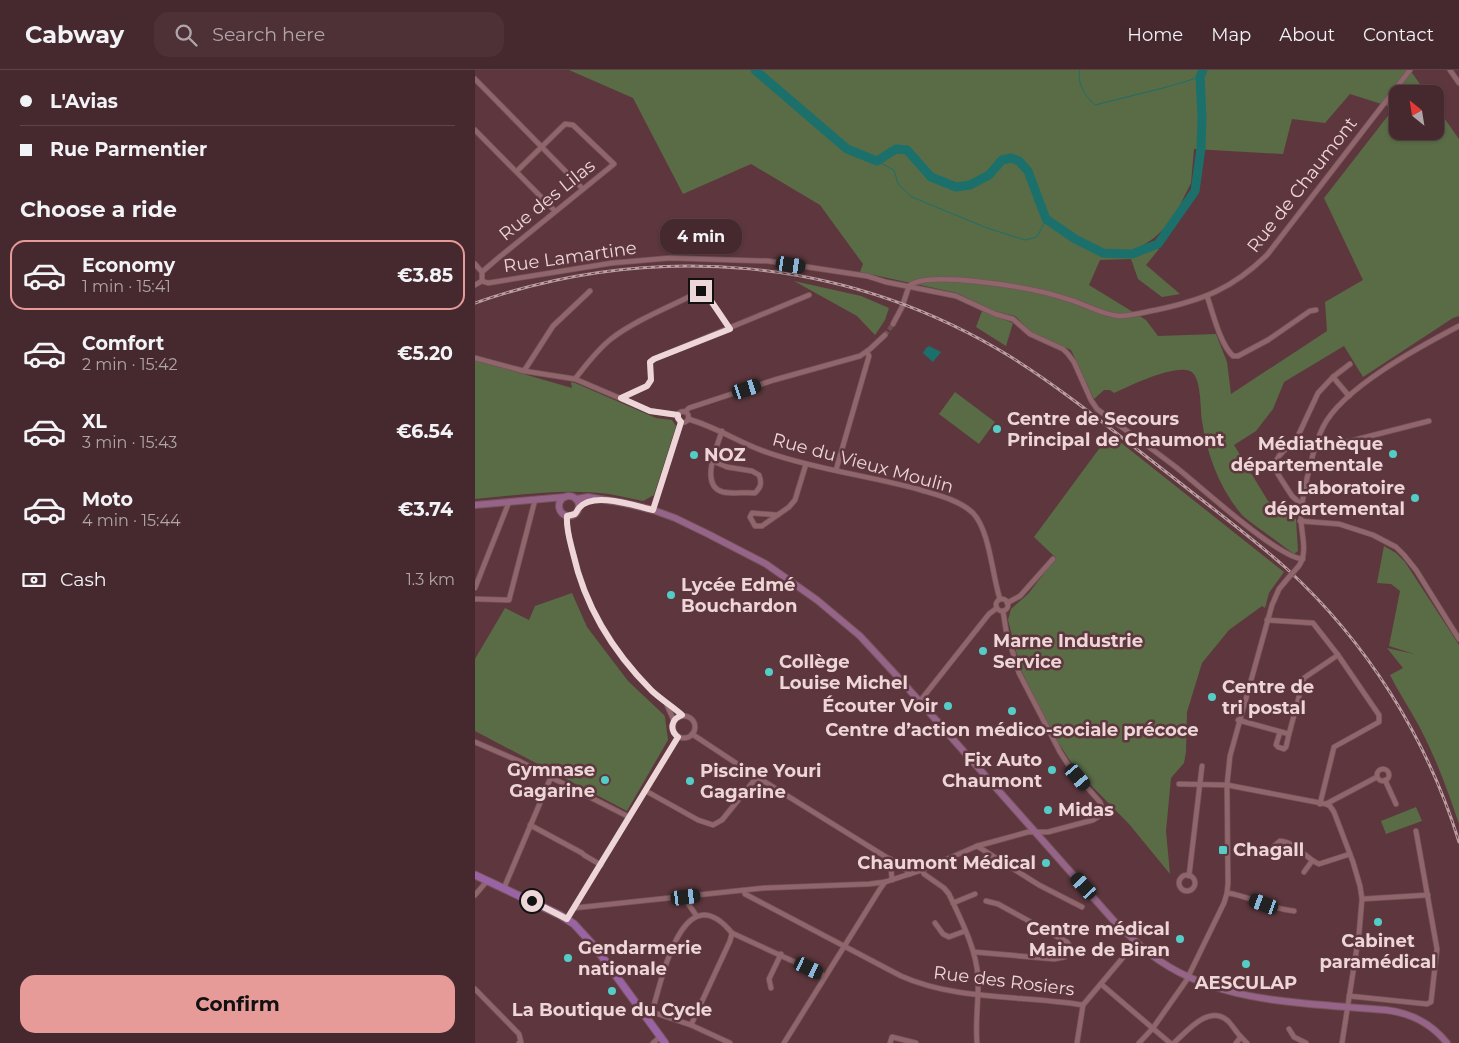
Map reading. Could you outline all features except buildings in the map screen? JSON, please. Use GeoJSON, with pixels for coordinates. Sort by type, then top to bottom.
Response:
{"type":"FeatureCollection","features":[{"type":"Feature","properties":{"kind":"main road"},"geometry":{"type":"LineString","coordinates":[[475,875],[567,919],[581,931],[649,1014],[663,1040]]}},
{"type":"Feature","properties":{"kind":"street","name":"Rue de Chaumont"},"geometry":{"type":"LineString","coordinates":[[909,286],[914,282],[938,280],[976,282],[1047,293],[1098,311],[1120,316],[1159,309],[1207,296],[1239,279],[1267,255],[1410,70]]}},
{"type":"Feature","properties":{"kind":"street"},"geometry":{"type":"LineString","coordinates":[[1450,70],[1459,83]]}},
{"type":"Feature","properties":{"kind":"street"},"geometry":{"type":"LineString","coordinates":[[475,79],[583,189]]}},
{"type":"Feature","properties":{"kind":"street","name":"Rue des Lilas"},"geometry":{"type":"LineString","coordinates":[[482,272],[613,164],[573,125],[565,124],[541,146]]}},
{"type":"Feature","properties":{"kind":"street"},"geometry":{"type":"LineString","coordinates":[[475,130],[555,211]]}},
{"type":"Feature","properties":{"kind":"street"},"geometry":{"type":"LineString","coordinates":[[517,171],[541,146]]}},
{"type":"Feature","properties":{"kind":"street","name":"Rue Lamartine"},"geometry":{"type":"LineString","coordinates":[[475,285],[482,281],[488,283],[642,259],[709,258],[768,262],[842,272],[956,296],[995,314],[1013,319],[1030,334],[1063,350],[1072,358],[1091,400],[1097,408],[1178,469],[1260,535],[1288,555],[1303,558]]}},
{"type":"Feature","properties":{"kind":"street"},"geometry":{"type":"LineString","coordinates":[[475,264],[482,272],[482,281]]}},
{"type":"Feature","properties":{"kind":"street"},"geometry":{"type":"LineString","coordinates":[[893,324],[902,307],[909,286]]}},
{"type":"Feature","properties":{"kind":"street"},"geometry":{"type":"LineString","coordinates":[[524,371],[553,326],[590,291]]}},
{"type":"Feature","properties":{"kind":"street"},"geometry":{"type":"LineString","coordinates":[[575,380],[611,339],[701,291],[705,292],[730,329]]}},
{"type":"Feature","properties":{"kind":"street"},"geometry":{"type":"LineString","coordinates":[[621,398],[647,386],[651,380],[650,362],[654,359],[809,295]]}},
{"type":"Feature","properties":{"kind":"street"},"geometry":{"type":"LineString","coordinates":[[1207,296],[1228,352],[1233,356],[1238,356],[1268,340],[1310,311],[1316,310]]}},
{"type":"Feature","properties":{"kind":"street"},"geometry":{"type":"LineString","coordinates":[[1139,1043],[1153,1028],[1188,976],[1224,903],[1227,893],[1227,785],[1229,756],[1276,594],[1303,558],[1300,522],[1302,505],[1323,426],[1335,409],[1365,384],[1407,356],[1459,326]]}},
{"type":"Feature","properties":{"kind":"street"},"geometry":{"type":"LineString","coordinates":[[475,358],[524,371],[575,380],[650,411],[678,415],[689,408],[774,380],[843,362],[867,352],[885,335]]}},
{"type":"Feature","properties":{"kind":"street"},"geometry":{"type":"LineString","coordinates":[[837,470],[869,356],[867,352]]}},
{"type":"Feature","properties":{"kind":"street"},"geometry":{"type":"LineString","coordinates":[[1302,505],[1292,496],[1281,479],[1275,469],[1275,463],[1298,436],[1318,393],[1333,377],[1350,364]]}},
{"type":"Feature","properties":{"kind":"street"},"geometry":{"type":"LineString","coordinates":[[1333,377],[1349,396]]}},
{"type":"Feature","properties":{"kind":"street"},"geometry":{"type":"LineString","coordinates":[[681,422],[688,419],[689,416],[685,412]]}},
{"type":"Feature","properties":{"kind":"street"},"geometry":{"type":"LineString","coordinates":[[653,510],[681,422],[678,415]]}},
{"type":"Feature","properties":{"kind":"street","name":"Rue du Vieux Moulin"},"geometry":{"type":"LineString","coordinates":[[688,419],[722,431],[768,453],[806,464],[898,484],[941,496],[959,504],[972,512],[983,529],[1000,599]]}},
{"type":"Feature","properties":{"kind":"street"},"geometry":{"type":"LineString","coordinates":[[1317,445],[1331,446],[1429,421]]}},
{"type":"Feature","properties":{"kind":"street"},"geometry":{"type":"LineString","coordinates":[[713,461],[727,467],[759,475],[762,482],[759,488],[755,492],[723,492],[713,486],[710,477],[713,461],[722,431]]}},
{"type":"Feature","properties":{"kind":"street"},"geometry":{"type":"LineString","coordinates":[[778,515],[757,512],[752,513],[750,517],[755,526],[762,526],[778,515],[795,500],[806,464]]}},
{"type":"Feature","properties":{"kind":"street"},"geometry":{"type":"LineString","coordinates":[[475,505],[571,496],[576,499],[588,497],[600,499],[653,510],[675,518],[740,550],[793,582],[860,636],[1114,920],[1136,942],[1160,961],[1206,985],[1242,995],[1386,1010],[1411,1016],[1434,1029],[1447,1043]]}},
{"type":"Feature","properties":{"kind":"street"},"geometry":{"type":"LineString","coordinates":[[559,506],[565,497]]}},
{"type":"Feature","properties":{"kind":"street"},"geometry":{"type":"LineString","coordinates":[[547,499],[559,506],[561,512],[567,516],[575,514],[579,508],[589,502],[600,499]]}},
{"type":"Feature","properties":{"kind":"street"},"geometry":{"type":"LineString","coordinates":[[576,499],[579,508]]}},
{"type":"Feature","properties":{"kind":"street"},"geometry":{"type":"LineString","coordinates":[[475,599],[509,600],[535,500]]}},
{"type":"Feature","properties":{"kind":"street"},"geometry":{"type":"LineString","coordinates":[[475,588],[509,502]]}},
{"type":"Feature","properties":{"kind":"street"},"geometry":{"type":"LineString","coordinates":[[567,516],[568,534],[576,570],[592,611],[610,640],[636,674],[666,703],[694,722],[695,728],[692,734],[686,738],[678,737],[673,732],[673,721],[666,703]]}},
{"type":"Feature","properties":{"kind":"street"},"geometry":{"type":"LineString","coordinates":[[1300,522],[1339,524],[1373,535],[1396,547],[1416,570],[1459,639]]}},
{"type":"Feature","properties":{"kind":"street"},"geometry":{"type":"LineString","coordinates":[[1007,603],[1020,596],[1053,559]]}},
{"type":"Feature","properties":{"kind":"street"},"geometry":{"type":"LineString","coordinates":[[920,701],[989,614],[997,608],[997,603],[1000,599],[1005,600],[1007,603]]}},
{"type":"Feature","properties":{"kind":"street"},"geometry":{"type":"LineString","coordinates":[[1003,611],[1007,608],[1007,603]]}},
{"type":"Feature","properties":{"kind":"street"},"geometry":{"type":"LineString","coordinates":[[574,908],[744,890],[885,882],[922,870],[977,846],[1036,832],[1047,832],[1093,820],[1101,815],[1103,810],[1100,802],[1071,769],[1060,752],[1019,673],[1003,611],[997,608]]}},
{"type":"Feature","properties":{"kind":"street"},"geometry":{"type":"LineString","coordinates":[[1267,620],[1313,623],[1361,686],[1379,715],[1379,722],[1334,747],[1323,804]]}},
{"type":"Feature","properties":{"kind":"street"},"geometry":{"type":"LineString","coordinates":[[1279,732],[1276,745],[1278,748],[1284,749],[1287,746],[1304,678],[1338,655]]}},
{"type":"Feature","properties":{"kind":"street"},"geometry":{"type":"LineString","coordinates":[[673,721],[682,715]]}},
{"type":"Feature","properties":{"kind":"street"},"geometry":{"type":"LineString","coordinates":[[1239,720],[1289,734]]}},
{"type":"Feature","properties":{"kind":"street"},"geometry":{"type":"LineString","coordinates":[[692,734],[757,777],[903,866],[910,874]]}},
{"type":"Feature","properties":{"kind":"street"},"geometry":{"type":"LineString","coordinates":[[567,919],[678,737]]}},
{"type":"Feature","properties":{"kind":"street"},"geometry":{"type":"LineString","coordinates":[[475,742],[551,777],[629,817]]}},
{"type":"Feature","properties":{"kind":"street"},"geometry":{"type":"LineString","coordinates":[[1189,876],[1202,766]]}},
{"type":"Feature","properties":{"kind":"street"},"geometry":{"type":"LineString","coordinates":[[1377,777],[1377,771],[1381,768],[1385,769],[1389,774],[1385,780]]}},
{"type":"Feature","properties":{"kind":"street"},"geometry":{"type":"LineString","coordinates":[[503,888],[551,777]]}},
{"type":"Feature","properties":{"kind":"street"},"geometry":{"type":"LineString","coordinates":[[646,791],[698,820],[713,825],[722,820],[757,777]]}},
{"type":"Feature","properties":{"kind":"street"},"geometry":{"type":"LineString","coordinates":[[1323,804],[1377,777]]}},
{"type":"Feature","properties":{"kind":"street"},"geometry":{"type":"LineString","coordinates":[[1377,777],[1379,780],[1385,780]]}},
{"type":"Feature","properties":{"kind":"street"},"geometry":{"type":"LineString","coordinates":[[1385,780],[1396,804]]}},
{"type":"Feature","properties":{"kind":"street"},"geometry":{"type":"LineString","coordinates":[[1179,784],[1227,785],[1330,806],[1336,816],[1361,886],[1362,900],[1359,934],[1342,1043]]}},
{"type":"Feature","properties":{"kind":"street"},"geometry":{"type":"LineString","coordinates":[[530,825],[583,853],[583,855],[601,865]]}},
{"type":"Feature","properties":{"kind":"street"},"geometry":{"type":"LineString","coordinates":[[1349,996],[1430,1004],[1432,1000],[1436,945],[1416,831]]}},
{"type":"Feature","properties":{"kind":"street"},"geometry":{"type":"LineString","coordinates":[[1298,849],[1281,855],[1277,854],[1274,846],[1280,841],[1284,841],[1291,844],[1298,849],[1313,861],[1319,864],[1350,854]]}},
{"type":"Feature","properties":{"kind":"street"},"geometry":{"type":"LineString","coordinates":[[977,846],[1039,886],[1082,907]]}},
{"type":"Feature","properties":{"kind":"street"},"geometry":{"type":"LineString","coordinates":[[886,857],[891,868],[892,880]]}},
{"type":"Feature","properties":{"kind":"street"},"geometry":{"type":"LineString","coordinates":[[1304,872],[1313,861]]}},
{"type":"Feature","properties":{"kind":"street"},"geometry":{"type":"LineString","coordinates":[[891,868],[898,863]]}},
{"type":"Feature","properties":{"kind":"street"},"geometry":{"type":"LineString","coordinates":[[922,870],[924,874],[944,888],[953,903],[974,952],[978,978],[975,1028],[977,1043]]}},
{"type":"Feature","properties":{"kind":"street"},"geometry":{"type":"LineString","coordinates":[[475,895],[487,881]]}},
{"type":"Feature","properties":{"kind":"street"},"geometry":{"type":"LineString","coordinates":[[784,1043],[885,882]]}},
{"type":"Feature","properties":{"kind":"street","name":"Rue des Rosiers"},"geometry":{"type":"LineString","coordinates":[[744,890],[745,894],[915,982],[977,994],[1040,999],[1083,1005],[1136,942]]}},
{"type":"Feature","properties":{"kind":"street"},"geometry":{"type":"LineString","coordinates":[[1227,893],[1238,894],[1277,909],[1294,911]]}},
{"type":"Feature","properties":{"kind":"street"},"geometry":{"type":"LineString","coordinates":[[953,903],[975,894]]}},
{"type":"Feature","properties":{"kind":"street"},"geometry":{"type":"LineString","coordinates":[[1362,900],[1428,895]]}},
{"type":"Feature","properties":{"kind":"street"},"geometry":{"type":"LineString","coordinates":[[686,897],[692,912],[696,915]]}},
{"type":"Feature","properties":{"kind":"street"},"geometry":{"type":"LineString","coordinates":[[974,952],[1054,959],[1065,957],[1070,952],[1067,942],[998,904],[986,901]]}},
{"type":"Feature","properties":{"kind":"street"},"geometry":{"type":"LineString","coordinates":[[730,1043],[691,1025],[649,1014],[670,954],[681,931],[689,920],[696,915],[711,915],[720,920],[732,933],[781,954],[825,976]]}},
{"type":"Feature","properties":{"kind":"street"},"geometry":{"type":"LineString","coordinates":[[935,923],[943,934],[949,937],[965,931]]}},
{"type":"Feature","properties":{"kind":"street"},"geometry":{"type":"LineString","coordinates":[[691,1025],[732,933]]}},
{"type":"Feature","properties":{"kind":"street"},"geometry":{"type":"LineString","coordinates":[[771,988],[769,979],[781,954]]}},
{"type":"Feature","properties":{"kind":"street"},"geometry":{"type":"LineString","coordinates":[[1101,984],[1172,1043],[1199,1020],[1210,1016],[1221,1016],[1229,1022],[1247,1043]]}},
{"type":"Feature","properties":{"kind":"street"},"geometry":{"type":"LineString","coordinates":[[475,989],[519,1034],[521,1042],[519,1043]]}},
{"type":"Feature","properties":{"kind":"street"},"geometry":{"type":"LineString","coordinates":[[1077,1043],[1083,1005]]}},
{"type":"Feature","properties":{"kind":"street"},"geometry":{"type":"LineString","coordinates":[[1289,1029],[1294,1037],[1306,1043]]}},
{"type":"Feature","properties":{"kind":"street"},"geometry":{"type":"LineString","coordinates":[[890,1043],[893,1037],[916,1043]]}},
{"type":"Feature","properties":{"kind":"street"},"geometry":{"type":"LineString","coordinates":[[1236,1043],[1241,1037]]}},
{"type":"Feature","properties":{"kind":"street"},"geometry":{"type":"LineString","coordinates":[[653,1043],[663,1040]]}},
{"type":"Feature","properties":{"kind":"green space"},"geometry":{"type":"Polygon","coordinates":[[[569,70],[1410,70],[1421,85],[1389,85],[1389,106],[1350,94],[1325,123],[1292,119],[1283,154],[1194,149],[1191,183],[1172,221],[1154,238],[1142,246],[1159,249],[1146,265],[1180,294],[1162,297],[1138,279],[1131,259],[1100,260],[1089,285],[1146,320],[1158,336],[1216,334],[1227,362],[1231,394],[1327,331],[1325,302],[1363,280],[1324,198],[1389,114],[1389,140],[1444,140],[1444,118],[1459,139],[1459,316],[1453,318],[1363,377],[1344,346],[1284,382],[1273,409],[1256,431],[1234,445],[1268,501],[1296,519],[1298,551],[1294,554],[1244,516],[1227,494],[1207,446],[1202,421],[1199,386],[1194,374],[1190,371],[1173,370],[1140,381],[1114,393],[1110,390],[1104,390],[1094,399],[1071,350],[1032,333],[1015,316],[994,311],[957,293],[860,272],[863,264],[820,205],[751,164],[683,194],[633,98],[569,70]]]}},
{"type":"Feature","properties":{"kind":"green space"},"geometry":{"type":"Polygon","coordinates":[[[794,281],[861,296],[889,308],[885,320],[875,335],[857,316],[794,281]]]}},
{"type":"Feature","properties":{"kind":"green space"},"geometry":{"type":"Polygon","coordinates":[[[982,311],[1013,323],[1006,346],[976,327],[982,311]]]}},
{"type":"Feature","properties":{"kind":"green space"},"geometry":{"type":"Polygon","coordinates":[[[475,360],[572,388],[571,382],[575,383],[656,418],[672,420],[676,426],[654,495],[643,501],[592,492],[542,493],[475,499],[475,360]]]}},
{"type":"Feature","properties":{"kind":"green space"},"geometry":{"type":"Polygon","coordinates":[[[955,392],[995,422],[979,444],[939,414],[955,392]]]}},
{"type":"Feature","properties":{"kind":"green space"},"geometry":{"type":"Polygon","coordinates":[[[1110,434],[1284,572],[1269,593],[1265,608],[1262,606],[1229,630],[1202,663],[1187,712],[1184,763],[1171,778],[1166,831],[1170,874],[1129,824],[1077,771],[1051,732],[1021,670],[1008,620],[1011,609],[1028,594],[1056,558],[1034,537],[1110,434]]]}},
{"type":"Feature","properties":{"kind":"green space"},"geometry":{"type":"Polygon","coordinates":[[[1384,546],[1396,553],[1405,562],[1459,645],[1459,824],[1431,750],[1390,675],[1403,668],[1387,648],[1414,654],[1389,646],[1400,591],[1391,584],[1377,583],[1384,546]]]}},
{"type":"Feature","properties":{"kind":"green space"},"geometry":{"type":"Polygon","coordinates":[[[572,593],[587,627],[628,681],[665,717],[668,740],[627,811],[475,731],[475,659],[505,608],[529,620],[535,606],[572,593]]]}},
{"type":"Feature","properties":{"kind":"green space"},"geometry":{"type":"Polygon","coordinates":[[[1416,807],[1422,821],[1386,834],[1381,821],[1416,807]]]}},
{"type":"Feature","properties":{"kind":"water"},"geometry":{"type":"Polygon","coordinates":[[[929,346],[941,352],[933,362],[923,353],[929,346]]]}},
{"type":"Feature","properties":{"kind":"waterway"},"geometry":{"type":"LineString","coordinates":[[755,70],[847,149],[877,161],[896,149],[907,150],[931,177],[956,187],[970,185],[989,175],[1002,160],[1011,158],[1019,161],[1028,171],[1046,219],[1075,239],[1103,253],[1132,254],[1158,244],[1195,191],[1201,148],[1200,77],[1203,70]]}},
{"type":"Feature","properties":{"kind":"waterway"},"geometry":{"type":"LineString","coordinates":[[1080,70],[1079,80],[1081,85],[1088,98],[1095,105],[1200,77]]}},
{"type":"Feature","properties":{"kind":"waterway"},"geometry":{"type":"LineString","coordinates":[[877,161],[894,170],[898,184],[912,197],[987,228],[1025,240],[1037,237],[1046,219]]}},
{"type":"Feature","properties":{"kind":"tunnel"},"geometry":{"type":"LineString","coordinates":[[885,335],[893,324]]}},
{"type":"Feature","properties":{"kind":"railway"},"geometry":{"type":"LineString","coordinates":[[475,303],[543,283],[612,271],[681,266],[749,269],[817,279],[884,298],[949,323],[1011,357],[1072,399],[1258,544],[1315,597],[1343,627],[1368,660],[1412,729],[1446,803],[1459,842]]}},
{"type":"Feature","properties":{"kind":"place","name":"Centre de Secours Principal de Chaumont"},"geometry":{"type":"Point","coordinates":[997,429]}},
{"type":"Feature","properties":{"kind":"place","name":"Médiathèque départementale"},"geometry":{"type":"Point","coordinates":[1393,454]}},
{"type":"Feature","properties":{"kind":"place","name":"NOZ"},"geometry":{"type":"Point","coordinates":[694,455]}},
{"type":"Feature","properties":{"kind":"place","name":"Laboratoire départemental"},"geometry":{"type":"Point","coordinates":[1415,498]}},
{"type":"Feature","properties":{"kind":"place","name":"Lycée Edmé Bouchardon"},"geometry":{"type":"Point","coordinates":[671,595]}},
{"type":"Feature","properties":{"kind":"place","name":"Marne Industrie Service"},"geometry":{"type":"Point","coordinates":[983,651]}},
{"type":"Feature","properties":{"kind":"place","name":"Collège Louise Michel"},"geometry":{"type":"Point","coordinates":[769,672]}},
{"type":"Feature","properties":{"kind":"place","name":"Centre de tri postal"},"geometry":{"type":"Point","coordinates":[1212,697]}},
{"type":"Feature","properties":{"kind":"place","name":"Écouter Voir"},"geometry":{"type":"Point","coordinates":[948,706]}},
{"type":"Feature","properties":{"kind":"place","name":"Centre d’action médico-sociale précoce"},"geometry":{"type":"Point","coordinates":[1012,711]}},
{"type":"Feature","properties":{"kind":"place","name":"Fix Auto Chaumont"},"geometry":{"type":"Point","coordinates":[1052,770]}},
{"type":"Feature","properties":{"kind":"place","name":"Gymnase Gagarine"},"geometry":{"type":"Point","coordinates":[605,780]}},
{"type":"Feature","properties":{"kind":"place","name":"Piscine Youri Gagarine"},"geometry":{"type":"Point","coordinates":[690,781]}},
{"type":"Feature","properties":{"kind":"place","name":"Midas"},"geometry":{"type":"Point","coordinates":[1048,810]}},
{"type":"Feature","properties":{"kind":"place","name":"Chagall"},"geometry":{"type":"Point","coordinates":[1223,850]}},
{"type":"Feature","properties":{"kind":"place","name":"Chaumont Médical"},"geometry":{"type":"Point","coordinates":[1046,863]}},
{"type":"Feature","properties":{"kind":"place","name":"Cabinet paramédical"},"geometry":{"type":"Point","coordinates":[1378,922]}},
{"type":"Feature","properties":{"kind":"place","name":"Centre médical Maine de Biran"},"geometry":{"type":"Point","coordinates":[1180,939]}},
{"type":"Feature","properties":{"kind":"place","name":"Gendarmerie nationale"},"geometry":{"type":"Point","coordinates":[568,958]}},
{"type":"Feature","properties":{"kind":"place","name":"AESCULAP"},"geometry":{"type":"Point","coordinates":[1246,964]}},
{"type":"Feature","properties":{"kind":"place","name":"La Boutique du Cycle"},"geometry":{"type":"Point","coordinates":[612,991]}},
{"type":"Feature","properties":{"kind":"route"},"geometry":{"type":"LineString","coordinates":[[532,901],[567,919],[678,737],[673,732],[672,725],[673,721],[682,715],[653,692],[636,674],[610,640],[592,611],[576,570],[566,523],[567,516],[577,513],[579,508],[589,502],[600,499],[653,510],[681,422],[678,415],[656,413],[621,398],[647,386],[651,380],[650,362],[654,359],[730,329],[705,292],[701,291]]}}]}
